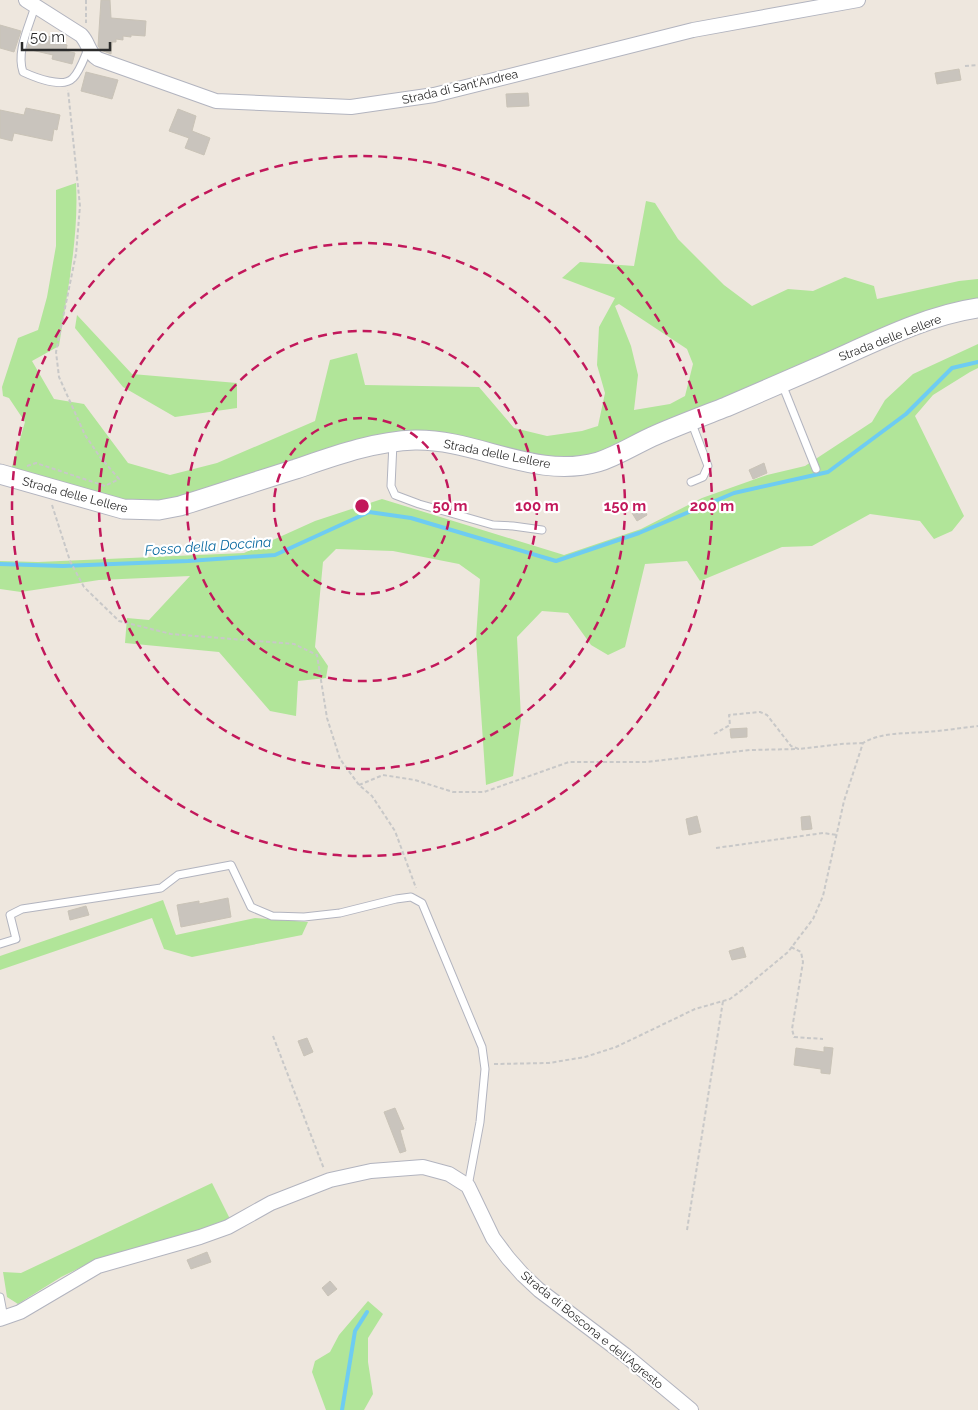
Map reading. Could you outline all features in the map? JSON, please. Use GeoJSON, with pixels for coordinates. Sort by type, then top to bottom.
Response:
{"type":"FeatureCollection","features":[{"type":"Feature","properties":{"kind":"street","name":"Strada di Sant'Andrea"},"geometry":{"type":"LineString","coordinates":[[30,3],[86,43],[93,56],[102,61],[216,101],[351,107],[434,95],[684,32],[858,0]]}},
{"type":"Feature","properties":{"kind":"street","name":"Strada delle Lellere"},"geometry":{"type":"LineString","coordinates":[[0,474],[108,506],[139,510],[159,510],[180,506],[320,461],[393,442],[418,440],[441,443],[550,466],[573,467],[599,462],[655,435],[895,334],[930,321],[978,308]]}},
{"type":"Feature","properties":{"kind":"street"},"geometry":{"type":"LineString","coordinates":[[2,1318],[20,1312],[98,1266],[200,1237],[228,1227],[271,1203],[328,1181],[371,1171],[423,1167],[449,1174],[468,1186]]}},
{"type":"Feature","properties":{"kind":"street","name":"Strada di Boscona e dell'Agresto"},"geometry":{"type":"LineString","coordinates":[[468,1186],[493,1238],[523,1275],[539,1290],[625,1355],[691,1410]]}},
{"type":"Feature","properties":{"kind":"lane"},"geometry":{"type":"LineString","coordinates":[[30,3],[21,52],[20,63],[23,72],[60,84],[67,82],[73,78],[86,43]]}},
{"type":"Feature","properties":{"kind":"lane"},"geometry":{"type":"LineString","coordinates":[[781,383],[816,469]]}},
{"type":"Feature","properties":{"kind":"lane"},"geometry":{"type":"LineString","coordinates":[[691,421],[708,466],[703,477],[691,482]]}},
{"type":"Feature","properties":{"kind":"lane"},"geometry":{"type":"LineString","coordinates":[[393,442],[391,486],[395,495],[418,504],[493,525],[542,530]]}},
{"type":"Feature","properties":{"kind":"lane"},"geometry":{"type":"LineString","coordinates":[[0,944],[16,939],[10,915],[22,909],[161,888],[178,875],[231,865],[251,907],[272,916],[304,917],[340,913],[396,899],[411,898],[422,903],[482,1047],[485,1069],[480,1122],[468,1186]]}},
{"type":"Feature","properties":{"kind":"lane"},"geometry":{"type":"LineString","coordinates":[[0,1297],[2,1318]]}},
{"type":"Feature","properties":{"kind":"path"},"geometry":{"type":"LineString","coordinates":[[86,0],[86,43]]}},
{"type":"Feature","properties":{"kind":"path"},"geometry":{"type":"LineString","coordinates":[[965,66],[978,65]]}},
{"type":"Feature","properties":{"kind":"path"},"geometry":{"type":"LineString","coordinates":[[20,480],[24,467],[36,463],[105,486],[119,479],[100,457],[85,435],[59,378],[56,352],[76,254],[80,206],[67,82]]}},
{"type":"Feature","properties":{"kind":"path"},"geometry":{"type":"LineString","coordinates":[[49,497],[70,561],[84,587],[119,621],[171,634],[294,644],[317,655],[327,718],[340,759],[359,785],[372,796],[395,831],[422,903]]}},
{"type":"Feature","properties":{"kind":"path"},"geometry":{"type":"LineString","coordinates":[[714,734],[730,725],[729,715],[760,712],[767,714],[791,746],[799,749]]}},
{"type":"Feature","properties":{"kind":"path"},"geometry":{"type":"LineString","coordinates":[[359,785],[383,775],[416,780],[453,792],[484,792],[570,762],[647,762],[750,750],[799,749],[863,743],[871,738],[886,734],[978,726]]}},
{"type":"Feature","properties":{"kind":"path"},"geometry":{"type":"LineString","coordinates":[[485,1069],[495,1064],[548,1063],[585,1057],[616,1047],[696,1009],[730,999],[746,988],[792,948],[813,919],[823,896],[844,801],[863,743]]}},
{"type":"Feature","properties":{"kind":"path"},"geometry":{"type":"LineString","coordinates":[[716,848],[823,833],[837,835]]}},
{"type":"Feature","properties":{"kind":"path"},"geometry":{"type":"LineString","coordinates":[[792,948],[801,952],[803,962],[792,1029],[794,1037],[823,1038]]}},
{"type":"Feature","properties":{"kind":"path"},"geometry":{"type":"LineString","coordinates":[[687,1230],[723,1001]]}},
{"type":"Feature","properties":{"kind":"path"},"geometry":{"type":"LineString","coordinates":[[273,1036],[328,1181]]}},
{"type":"Feature","properties":{"kind":"green space"},"geometry":{"type":"Polygon","coordinates":[[[76,183],[76,224],[72,265],[59,346],[32,361],[54,399],[84,404],[128,463],[170,475],[217,463],[315,421],[330,360],[357,353],[365,385],[479,387],[514,428],[547,436],[582,431],[598,426],[605,393],[597,365],[599,327],[615,298],[562,278],[580,262],[634,266],[646,201],[655,203],[678,239],[724,285],[752,306],[788,289],[813,291],[845,277],[874,286],[877,299],[959,281],[978,279],[978,301],[697,411],[586,457],[541,457],[394,433],[165,502],[107,498],[11,470],[25,422],[9,398],[3,396],[2,387],[18,338],[38,330],[47,297],[56,246],[56,190],[76,183]],[[619,304],[615,306],[631,346],[638,375],[634,410],[670,404],[685,396],[693,364],[687,349],[619,304]]]}},
{"type":"Feature","properties":{"kind":"green space"},"geometry":{"type":"Polygon","coordinates":[[[77,315],[132,374],[237,383],[237,408],[175,417],[123,387],[75,328],[77,315]]]}},
{"type":"Feature","properties":{"kind":"green space"},"geometry":{"type":"Polygon","coordinates":[[[978,344],[978,368],[933,395],[915,416],[964,516],[952,531],[934,539],[920,521],[870,514],[812,546],[782,547],[700,581],[687,561],[645,564],[625,647],[608,655],[591,645],[568,613],[542,611],[517,637],[521,719],[513,776],[486,785],[476,639],[480,579],[459,564],[393,551],[336,549],[323,562],[315,647],[328,666],[326,678],[298,681],[296,716],[270,711],[219,652],[125,643],[127,618],[149,620],[190,576],[99,580],[21,592],[0,589],[0,561],[38,562],[244,553],[315,521],[382,499],[564,555],[641,529],[702,498],[767,475],[805,466],[872,422],[885,400],[913,374],[978,344]]]}},
{"type":"Feature","properties":{"kind":"green space"},"geometry":{"type":"Polygon","coordinates":[[[163,900],[176,935],[255,918],[308,922],[302,935],[192,957],[164,949],[152,918],[0,970],[0,956],[163,900]]]}},
{"type":"Feature","properties":{"kind":"green space"},"geometry":{"type":"Polygon","coordinates":[[[212,1183],[230,1219],[194,1234],[96,1260],[61,1277],[18,1304],[7,1297],[3,1272],[21,1273],[212,1183]]]}},
{"type":"Feature","properties":{"kind":"green space"},"geometry":{"type":"Polygon","coordinates":[[[368,1301],[383,1314],[368,1338],[368,1362],[373,1394],[364,1410],[326,1410],[312,1372],[315,1361],[330,1352],[339,1335],[368,1301]]]}},
{"type":"Feature","properties":{"kind":"building"},"geometry":{"type":"Polygon","coordinates":[[[101,0],[110,0],[111,18],[146,21],[145,36],[131,35],[131,37],[123,36],[123,40],[116,39],[116,42],[112,42],[111,54],[101,50],[98,46],[101,0]]]}},
{"type":"Feature","properties":{"kind":"building"},"geometry":{"type":"Polygon","coordinates":[[[0,25],[21,31],[14,52],[0,48],[0,25]]]}},
{"type":"Feature","properties":{"kind":"building"},"geometry":{"type":"Polygon","coordinates":[[[32,32],[59,39],[58,42],[67,45],[66,51],[75,53],[72,64],[52,59],[53,55],[27,49],[32,32]]]}},
{"type":"Feature","properties":{"kind":"building"},"geometry":{"type":"Polygon","coordinates":[[[959,69],[961,80],[937,84],[935,73],[959,69]]]}},
{"type":"Feature","properties":{"kind":"building"},"geometry":{"type":"Polygon","coordinates":[[[86,72],[118,80],[112,99],[81,91],[86,72]]]}},
{"type":"Feature","properties":{"kind":"building"},"geometry":{"type":"Polygon","coordinates":[[[528,93],[529,106],[507,107],[506,94],[528,93]]]}},
{"type":"Feature","properties":{"kind":"building"},"geometry":{"type":"Polygon","coordinates":[[[26,108],[60,115],[57,130],[54,129],[52,141],[14,133],[12,141],[0,138],[0,110],[24,115],[26,108]]]}},
{"type":"Feature","properties":{"kind":"building"},"geometry":{"type":"Polygon","coordinates":[[[178,109],[196,116],[192,131],[210,138],[204,155],[185,148],[189,138],[169,131],[178,109]]]}},
{"type":"Feature","properties":{"kind":"building"},"geometry":{"type":"Polygon","coordinates":[[[764,463],[767,473],[753,479],[749,470],[764,463]]]}},
{"type":"Feature","properties":{"kind":"building"},"geometry":{"type":"Polygon","coordinates":[[[643,507],[647,515],[637,521],[632,513],[643,507]]]}},
{"type":"Feature","properties":{"kind":"building"},"geometry":{"type":"Polygon","coordinates":[[[747,728],[747,737],[731,738],[730,729],[747,728]]]}},
{"type":"Feature","properties":{"kind":"building"},"geometry":{"type":"Polygon","coordinates":[[[697,816],[701,832],[689,835],[686,819],[697,816]]]}},
{"type":"Feature","properties":{"kind":"building"},"geometry":{"type":"Polygon","coordinates":[[[810,816],[812,829],[802,830],[801,817],[810,816]]]}},
{"type":"Feature","properties":{"kind":"building"},"geometry":{"type":"Polygon","coordinates":[[[228,898],[231,917],[181,927],[177,905],[199,901],[199,904],[228,898]]]}},
{"type":"Feature","properties":{"kind":"building"},"geometry":{"type":"Polygon","coordinates":[[[86,906],[89,915],[70,920],[68,911],[86,906]]]}},
{"type":"Feature","properties":{"kind":"building"},"geometry":{"type":"Polygon","coordinates":[[[743,947],[746,957],[732,960],[729,951],[743,947]]]}},
{"type":"Feature","properties":{"kind":"building"},"geometry":{"type":"Polygon","coordinates":[[[307,1038],[313,1052],[304,1056],[298,1041],[307,1038]]]}},
{"type":"Feature","properties":{"kind":"building"},"geometry":{"type":"Polygon","coordinates":[[[824,1047],[833,1048],[830,1074],[821,1073],[821,1069],[794,1065],[796,1048],[824,1052],[824,1047]]]}},
{"type":"Feature","properties":{"kind":"building"},"geometry":{"type":"Polygon","coordinates":[[[395,1108],[404,1129],[400,1130],[406,1151],[400,1153],[384,1112],[395,1108]]]}},
{"type":"Feature","properties":{"kind":"building"},"geometry":{"type":"Polygon","coordinates":[[[207,1252],[211,1262],[191,1269],[187,1260],[207,1252]]]}},
{"type":"Feature","properties":{"kind":"building"},"geometry":{"type":"Polygon","coordinates":[[[330,1281],[337,1289],[328,1296],[322,1288],[330,1281]]]}},
{"type":"Feature","properties":{"kind":"waterway","name":"Fosso della Doccina"},"geometry":{"type":"LineString","coordinates":[[0,564],[63,566],[275,555],[369,512],[411,518],[556,561],[639,533],[734,493],[828,472],[906,414],[952,368],[978,362]]}},
{"type":"Feature","properties":{"kind":"waterway"},"geometry":{"type":"LineString","coordinates":[[342,1410],[355,1331],[367,1312]]}}]}
